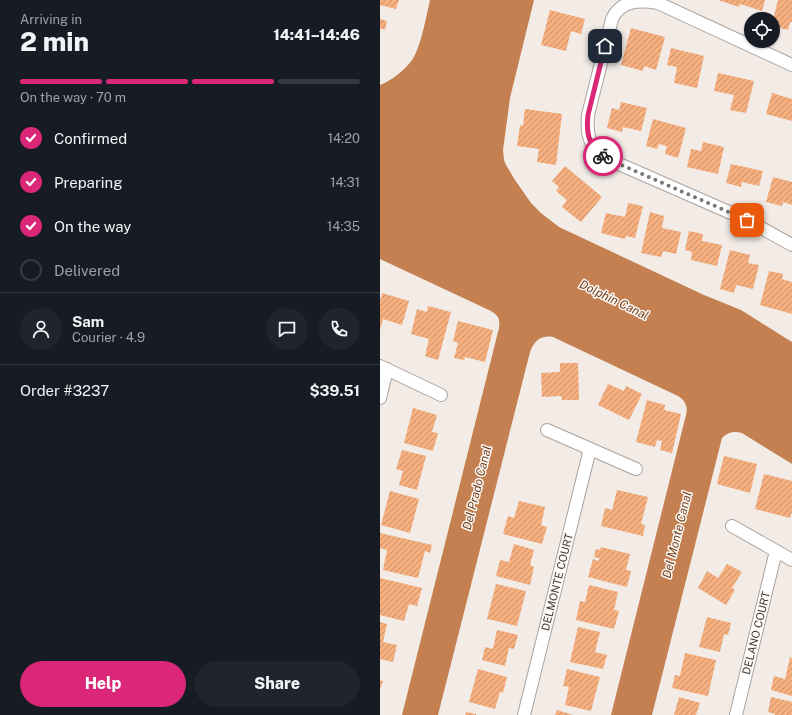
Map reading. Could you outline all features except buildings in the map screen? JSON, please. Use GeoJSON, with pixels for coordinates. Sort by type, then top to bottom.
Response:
{"type":"FeatureCollection","features":[{"type":"Feature","properties":{"kind":"street"},"geometry":{"type":"LineString","coordinates":[[792,65],[658,3],[650,1],[634,1],[626,4],[618,10],[612,19],[587,123],[587,131],[591,144],[610,160],[747,220],[792,245]]}},
{"type":"Feature","properties":{"kind":"street"},"geometry":{"type":"LineString","coordinates":[[380,398],[384,367],[441,395]]}},
{"type":"Feature","properties":{"kind":"street"},"geometry":{"type":"LineString","coordinates":[[547,430],[636,469]]}},
{"type":"Feature","properties":{"kind":"street","name":"DELMONTE COURT"},"geometry":{"type":"LineString","coordinates":[[524,715],[590,449]]}},
{"type":"Feature","properties":{"kind":"street"},"geometry":{"type":"LineString","coordinates":[[732,526],[792,560]]}},
{"type":"Feature","properties":{"kind":"street","name":"DELANO COURT"},"geometry":{"type":"LineString","coordinates":[[736,715],[776,551]]}},
{"type":"Feature","properties":{"kind":"water"},"geometry":{"type":"Polygon","coordinates":[[[430,0],[534,0],[510,98],[503,150],[506,165],[515,180],[531,203],[541,213],[559,227],[704,295],[741,310],[792,342],[792,464],[742,433],[731,432],[722,438],[652,715],[611,715],[687,409],[685,402],[678,396],[553,337],[545,337],[536,342],[530,352],[438,715],[402,715],[499,328],[499,320],[496,314],[491,311],[380,259],[380,85],[398,75],[412,60],[421,40],[430,0]]]}},
{"type":"Feature","properties":{"kind":"way so far"},"geometry":{"type":"LineString","coordinates":[[603,156],[747,220]]}},
{"type":"Feature","properties":{"kind":"route"},"geometry":{"type":"LineString","coordinates":[[603,156],[591,144],[587,131],[587,123],[605,46]]}},
{"type":"Feature","properties":{"kind":"water label","name":"Dolphin Canal"},"geometry":{"type":"Point","coordinates":[614,300]}},
{"type":"Feature","properties":{"kind":"water label","name":"Del Prado Canal"},"geometry":{"type":"Point","coordinates":[477,488]}},
{"type":"Feature","properties":{"kind":"water label","name":"Del Monte Canal"},"geometry":{"type":"Point","coordinates":[677,535]}}]}
